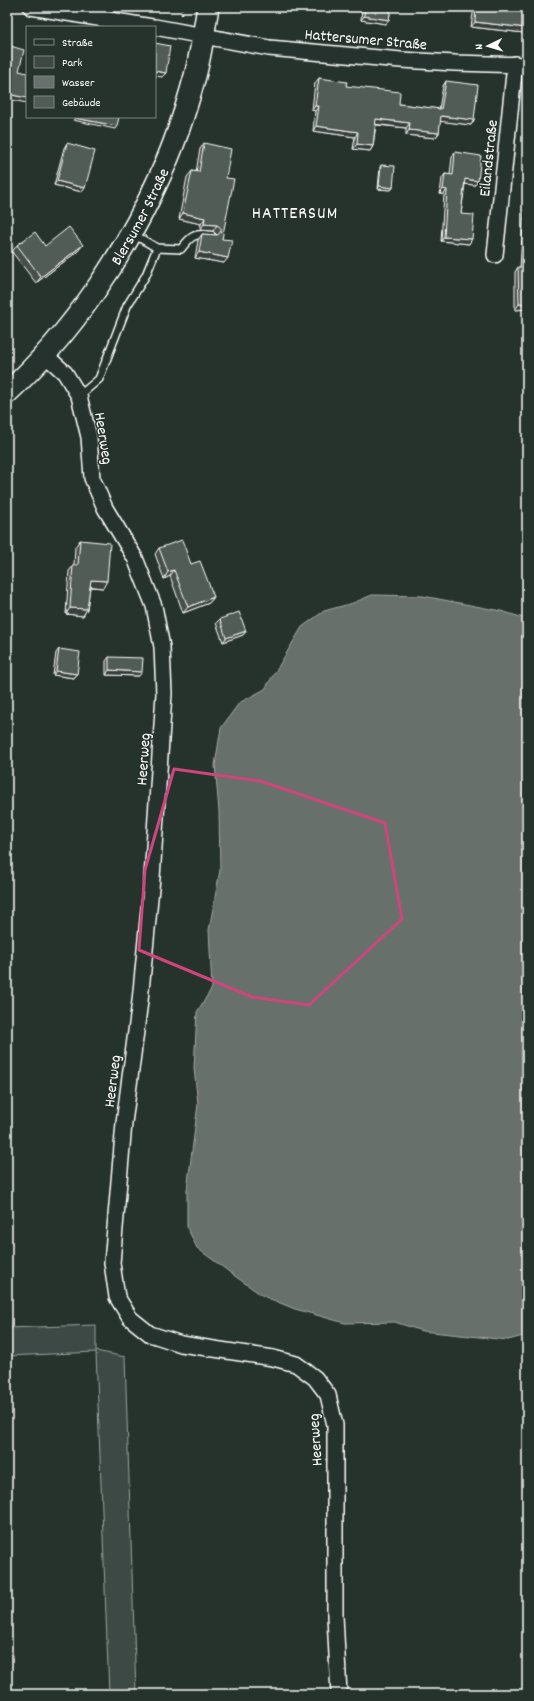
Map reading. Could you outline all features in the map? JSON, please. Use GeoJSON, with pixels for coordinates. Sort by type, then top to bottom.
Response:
{"type":"FeatureCollection","features":[{"type":"Feature","properties":{"kind":"main road","name":"Blersumer Straße"},"geometry":{"type":"LineString","coordinates":[[7,393],[44,355],[76,317],[101,282],[131,233],[161,175],[172,147],[196,74],[208,7]]}},
{"type":"Feature","properties":{"kind":"street","name":"Hattersumer Straße"},"geometry":{"type":"LineString","coordinates":[[31,7],[148,26]]}},
{"type":"Feature","properties":{"kind":"street","name":"Hattersumer Straße"},"geometry":{"type":"LineString","coordinates":[[156,27],[269,48],[401,60],[521,64]]}},
{"type":"Feature","properties":{"kind":"street","name":"Eilandstraße"},"geometry":{"type":"LineString","coordinates":[[495,255],[521,64]]}},
{"type":"Feature","properties":{"kind":"street","name":"Heerweg"},"geometry":{"type":"LineString","coordinates":[[44,355],[65,373],[79,396],[89,437],[92,478],[105,508],[135,558],[154,606],[162,647],[164,694],[152,878],[140,1001],[124,1123],[112,1263],[117,1297],[130,1318],[150,1334],[181,1344],[273,1358],[296,1364],[316,1378],[328,1395],[335,1425],[335,1616],[339,1694]]}},
{"type":"Feature","properties":{"kind":"lane"},"geometry":{"type":"LineString","coordinates":[[131,233],[157,248],[181,249],[192,236],[201,234],[212,236]]}},
{"type":"Feature","properties":{"kind":"lane"},"geometry":{"type":"LineString","coordinates":[[79,396],[99,379],[127,306],[146,275],[157,248]]}},
{"type":"Feature","properties":{"kind":"path"},"geometry":{"type":"LineString","coordinates":[[181,32],[182,7]]}},
{"type":"Feature","properties":{"kind":"highlighted area"},"geometry":{"type":"Polygon","coordinates":[[[174,769],[260,781],[385,823],[402,919],[309,1005],[252,997],[139,950],[145,870],[174,769]]]}},
{"type":"Feature","properties":{"kind":"green space"},"geometry":{"type":"Polygon","coordinates":[[[96,1325],[96,1351],[125,1357],[136,1694],[109,1694],[96,1352],[7,1356],[7,1328],[96,1325]]]}},
{"type":"Feature","properties":{"kind":"water"},"geometry":{"type":"Polygon","coordinates":[[[372,595],[423,596],[501,611],[527,619],[527,1335],[508,1340],[422,1331],[395,1322],[345,1323],[295,1309],[263,1296],[197,1248],[187,1227],[187,1190],[198,1104],[194,1068],[197,1012],[212,988],[209,930],[220,870],[219,811],[215,765],[221,728],[239,703],[265,689],[302,627],[324,611],[353,603],[372,595]]]}},
{"type":"Feature","properties":{"kind":"building"},"geometry":{"type":"Polygon","coordinates":[[[365,7],[391,7],[389,20],[364,16],[365,7]]]}},
{"type":"Feature","properties":{"kind":"building"},"geometry":{"type":"Polygon","coordinates":[[[476,7],[527,7],[527,28],[475,22],[476,7]]]}},
{"type":"Feature","properties":{"kind":"building"},"geometry":{"type":"Polygon","coordinates":[[[156,43],[170,46],[166,73],[156,71],[156,43]]]}},
{"type":"Feature","properties":{"kind":"building"},"geometry":{"type":"Polygon","coordinates":[[[7,45],[24,50],[19,71],[26,73],[26,98],[7,94],[7,45]]]}},
{"type":"Feature","properties":{"kind":"building"},"geometry":{"type":"Polygon","coordinates":[[[319,78],[347,82],[346,86],[400,92],[399,104],[441,109],[446,81],[478,85],[474,120],[441,116],[439,133],[409,130],[410,123],[376,119],[373,146],[357,144],[358,132],[316,126],[319,106],[315,106],[319,78]]]}},
{"type":"Feature","properties":{"kind":"building"},"geometry":{"type":"Polygon","coordinates":[[[75,118],[119,118],[117,126],[75,118]]]}},
{"type":"Feature","properties":{"kind":"building"},"geometry":{"type":"Polygon","coordinates":[[[67,143],[95,151],[85,188],[57,181],[67,143]]]}},
{"type":"Feature","properties":{"kind":"building"},"geometry":{"type":"Polygon","coordinates":[[[204,143],[231,149],[226,178],[234,179],[222,239],[232,240],[228,258],[199,252],[202,234],[218,235],[221,228],[217,225],[204,224],[205,218],[183,213],[192,171],[199,172],[204,143]]]}},
{"type":"Feature","properties":{"kind":"building"},"geometry":{"type":"Polygon","coordinates":[[[455,152],[481,156],[478,181],[465,179],[461,214],[474,215],[472,239],[444,237],[447,190],[443,189],[445,174],[453,175],[455,152]]]}},
{"type":"Feature","properties":{"kind":"building"},"geometry":{"type":"Polygon","coordinates":[[[381,165],[395,166],[393,188],[379,186],[381,165]]]}},
{"type":"Feature","properties":{"kind":"building"},"geometry":{"type":"Polygon","coordinates":[[[527,221],[527,304],[519,304],[518,267],[524,267],[527,221]]]}},
{"type":"Feature","properties":{"kind":"building"},"geometry":{"type":"Polygon","coordinates":[[[69,227],[83,245],[41,277],[17,245],[35,232],[45,246],[69,227]]]}},
{"type":"Feature","properties":{"kind":"building"},"geometry":{"type":"Polygon","coordinates":[[[80,540],[110,543],[107,581],[91,580],[87,609],[70,608],[73,565],[78,565],[80,540]]]}},
{"type":"Feature","properties":{"kind":"building"},"geometry":{"type":"Polygon","coordinates":[[[182,540],[191,564],[200,561],[214,597],[188,607],[174,570],[168,572],[159,548],[182,540]]]}},
{"type":"Feature","properties":{"kind":"building"},"geometry":{"type":"Polygon","coordinates":[[[239,612],[246,631],[226,638],[220,619],[239,612]]]}},
{"type":"Feature","properties":{"kind":"building"},"geometry":{"type":"Polygon","coordinates":[[[59,649],[80,652],[77,674],[56,671],[59,649]]]}},
{"type":"Feature","properties":{"kind":"building"},"geometry":{"type":"Polygon","coordinates":[[[109,657],[143,658],[142,672],[109,670],[109,657]]]}},
{"type":"Feature","properties":{"kind":"district","name":"HATTERSUM"},"geometry":{"type":"Point","coordinates":[295,212]}}]}
